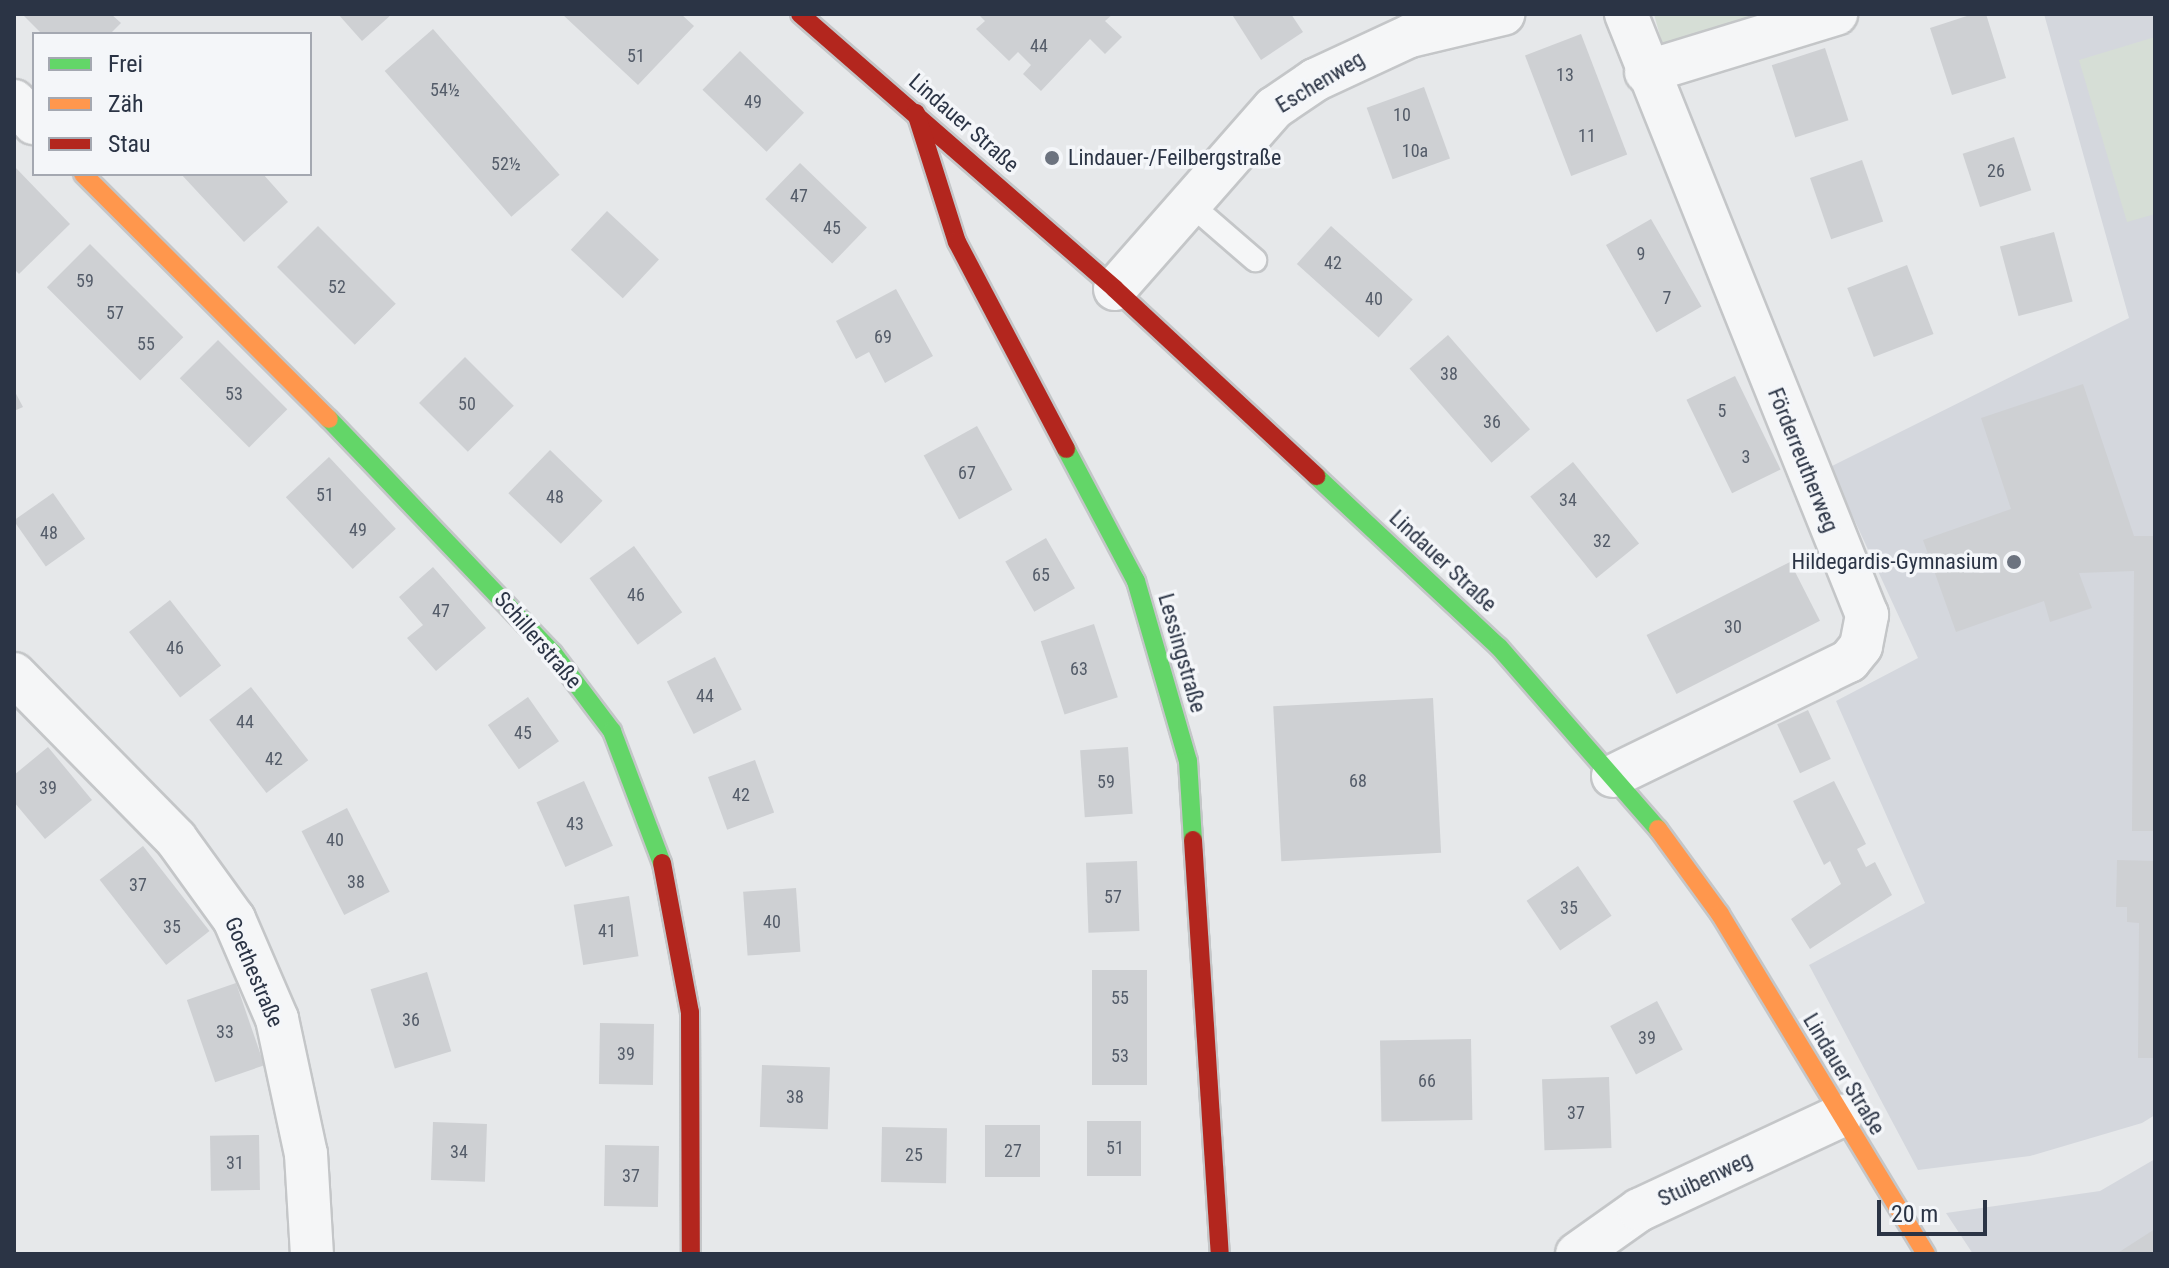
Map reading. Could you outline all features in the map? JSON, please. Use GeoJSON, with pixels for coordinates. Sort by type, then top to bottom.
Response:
{"type":"FeatureCollection","features":[{"type":"Feature","properties":{"kind":"street","name":"Lindauer Straße"},"geometry":{"type":"LineString","coordinates":[[800,14],[1115,289],[1499,647],[1613,776],[1720,914],[1926,1254]]}},
{"type":"Feature","properties":{"kind":"street","name":"Eschenweg"},"geometry":{"type":"LineString","coordinates":[[1115,289],[1188,202],[1274,108],[1315,80],[1410,36],[1503,14]]}},
{"type":"Feature","properties":{"kind":"street","name":"Förderreutherweg"},"geometry":{"type":"LineString","coordinates":[[1613,776],[1849,661],[1861,646],[1867,615],[1646,72],[1626,14]]}},
{"type":"Feature","properties":{"kind":"street"},"geometry":{"type":"LineString","coordinates":[[1646,72],[1836,14]]}},
{"type":"Feature","properties":{"kind":"street"},"geometry":{"type":"LineString","coordinates":[[14,101],[32,121]]}},
{"type":"Feature","properties":{"kind":"street","name":"Lessingstraße"},"geometry":{"type":"LineString","coordinates":[[916,113],[957,242],[1136,581],[1188,761],[1220,1254]]}},
{"type":"Feature","properties":{"kind":"street","name":"Schillerstraße"},"geometry":{"type":"LineString","coordinates":[[85,176],[418,507],[553,653],[612,731],[649,818],[674,907],[690,1012],[691,1254]]}},
{"type":"Feature","properties":{"kind":"street","name":"Goethestraße"},"geometry":{"type":"LineString","coordinates":[[14,674],[176,839],[234,919],[277,1019],[306,1154],[312,1254]]}},
{"type":"Feature","properties":{"kind":"street","name":"Stuibenweg"},"geometry":{"type":"LineString","coordinates":[[1577,1254],[1639,1210],[1841,1116]]}},
{"type":"Feature","properties":{"kind":"lane"},"geometry":{"type":"LineString","coordinates":[[1188,202],[1255,260]]}},
{"type":"Feature","properties":{"kind":"shaded area"},"geometry":{"type":"Polygon","coordinates":[[[1654,14],[1785,14],[1663,47],[1654,14]]]}},
{"type":"Feature","properties":{"kind":"shaded area","name":"Hildegardis-Gymnasium"},"geometry":{"type":"Polygon","coordinates":[[[2044,14],[2155,14],[2155,1115],[2142,1123],[2030,1156],[1918,1170],[1809,965],[1925,903],[1836,701],[1918,658],[1830,467],[2129,318],[2044,14]]]}},
{"type":"Feature","properties":{"kind":"shaded area"},"geometry":{"type":"Polygon","coordinates":[[[2155,37],[2155,214],[2127,222],[2079,60],[2155,37]]]}},
{"type":"Feature","properties":{"kind":"shaded area"},"geometry":{"type":"Polygon","coordinates":[[[2155,1159],[2155,1254],[1973,1254],[1946,1213],[2100,1191],[2155,1159]]]}},
{"type":"Feature","properties":{"kind":"building"},"geometry":{"type":"Polygon","coordinates":[[[22,14],[111,14],[121,23],[112,32],[40,32],[22,14]]]}},
{"type":"Feature","properties":{"kind":"building"},"geometry":{"type":"Polygon","coordinates":[[[338,14],[392,14],[362,41],[338,14]]]}},
{"type":"Feature","properties":{"kind":"building"},"geometry":{"type":"Polygon","coordinates":[[[562,14],[681,14],[694,26],[638,85],[562,14]]]}},
{"type":"Feature","properties":{"kind":"building"},"geometry":{"type":"Polygon","coordinates":[[[978,14],[1113,14],[1105,21],[1122,37],[1105,54],[1090,39],[1041,91],[1023,74],[1031,65],[1018,52],[1009,61],[976,29],[985,21],[978,14]]]}},
{"type":"Feature","properties":{"kind":"building"},"geometry":{"type":"Polygon","coordinates":[[[1291,14],[1303,32],[1261,60],[1233,16],[1291,14]]]}},
{"type":"Feature","properties":{"kind":"building"},"geometry":{"type":"Polygon","coordinates":[[[1973,14],[1986,14],[2006,78],[1952,95],[1930,28],[1973,14]]]}},
{"type":"Feature","properties":{"kind":"building"},"geometry":{"type":"Polygon","coordinates":[[[433,29],[560,175],[511,217],[385,71],[433,29]]]}},
{"type":"Feature","properties":{"kind":"building"},"geometry":{"type":"Polygon","coordinates":[[[1581,34],[1627,154],[1571,176],[1525,56],[1581,34]]]}},
{"type":"Feature","properties":{"kind":"building"},"geometry":{"type":"Polygon","coordinates":[[[1825,48],[1848,120],[1795,138],[1772,65],[1825,48]]]}},
{"type":"Feature","properties":{"kind":"building"},"geometry":{"type":"Polygon","coordinates":[[[740,51],[804,113],[767,152],[702,90],[740,51]]]}},
{"type":"Feature","properties":{"kind":"building"},"geometry":{"type":"Polygon","coordinates":[[[1424,87],[1450,158],[1393,179],[1367,108],[1424,87]]]}},
{"type":"Feature","properties":{"kind":"building"},"geometry":{"type":"Polygon","coordinates":[[[2014,137],[2031,190],[1980,207],[1963,154],[2014,137]]]}},
{"type":"Feature","properties":{"kind":"building"},"geometry":{"type":"Polygon","coordinates":[[[1862,160],[1883,221],[1831,239],[1810,178],[1862,160]]]}},
{"type":"Feature","properties":{"kind":"building"},"geometry":{"type":"Polygon","coordinates":[[[800,163],[867,228],[832,264],[765,199],[800,163]]]}},
{"type":"Feature","properties":{"kind":"building"},"geometry":{"type":"Polygon","coordinates":[[[14,166],[70,224],[19,274],[14,269],[14,166]]]}},
{"type":"Feature","properties":{"kind":"building"},"geometry":{"type":"Polygon","coordinates":[[[183,176],[265,176],[288,202],[244,242],[183,176]]]}},
{"type":"Feature","properties":{"kind":"building"},"geometry":{"type":"Polygon","coordinates":[[[607,211],[659,259],[623,298],[571,250],[607,211]]]}},
{"type":"Feature","properties":{"kind":"building"},"geometry":{"type":"Polygon","coordinates":[[[1651,219],[1702,306],[1656,332],[1606,245],[1651,219]]]}},
{"type":"Feature","properties":{"kind":"building"},"geometry":{"type":"Polygon","coordinates":[[[318,226],[396,304],[355,345],[277,267],[318,226]]]}},
{"type":"Feature","properties":{"kind":"building"},"geometry":{"type":"Polygon","coordinates":[[[1331,226],[1413,300],[1379,338],[1297,264],[1331,226]]]}},
{"type":"Feature","properties":{"kind":"building"},"geometry":{"type":"Polygon","coordinates":[[[2054,232],[2073,302],[2019,316],[2000,246],[2054,232]]]}},
{"type":"Feature","properties":{"kind":"building"},"geometry":{"type":"Polygon","coordinates":[[[90,244],[183,337],[140,380],[47,287],[90,244]]]}},
{"type":"Feature","properties":{"kind":"building"},"geometry":{"type":"Polygon","coordinates":[[[1907,265],[1934,334],[1874,357],[1847,288],[1907,265]]]}},
{"type":"Feature","properties":{"kind":"building"},"geometry":{"type":"Polygon","coordinates":[[[896,289],[933,356],[885,383],[869,352],[856,359],[836,321],[896,289]]]}},
{"type":"Feature","properties":{"kind":"building"},"geometry":{"type":"Polygon","coordinates":[[[1448,335],[1530,429],[1492,463],[1410,368],[1448,335]]]}},
{"type":"Feature","properties":{"kind":"building"},"geometry":{"type":"Polygon","coordinates":[[[218,340],[287,409],[249,447],[180,378],[218,340]]]}},
{"type":"Feature","properties":{"kind":"building"},"geometry":{"type":"Polygon","coordinates":[[[465,357],[514,406],[468,452],[419,403],[465,357]]]}},
{"type":"Feature","properties":{"kind":"building"},"geometry":{"type":"Polygon","coordinates":[[[1735,376],[1781,469],[1732,493],[1686,400],[1735,376]]]}},
{"type":"Feature","properties":{"kind":"building"},"geometry":{"type":"Polygon","coordinates":[[[2083,384],[2134,536],[2155,536],[2155,831],[2132,831],[2134,571],[2079,573],[2092,608],[2050,622],[2044,601],[1956,632],[1923,540],[2011,509],[1981,418],[2083,384]]]}},
{"type":"Feature","properties":{"kind":"building"},"geometry":{"type":"Polygon","coordinates":[[[14,390],[23,407],[14,411],[14,390]]]}},
{"type":"Feature","properties":{"kind":"building"},"geometry":{"type":"Polygon","coordinates":[[[977,426],[1012,490],[959,519],[924,456],[977,426]]]}},
{"type":"Feature","properties":{"kind":"building"},"geometry":{"type":"Polygon","coordinates":[[[550,450],[603,501],[561,544],[508,493],[550,450]]]}},
{"type":"Feature","properties":{"kind":"building"},"geometry":{"type":"Polygon","coordinates":[[[329,457],[396,529],[353,569],[286,497],[329,457]]]}},
{"type":"Feature","properties":{"kind":"building"},"geometry":{"type":"Polygon","coordinates":[[[1573,462],[1639,544],[1596,578],[1530,497],[1573,462]]]}},
{"type":"Feature","properties":{"kind":"building"},"geometry":{"type":"Polygon","coordinates":[[[53,493],[85,539],[46,566],[14,520],[53,493]]]}},
{"type":"Feature","properties":{"kind":"building"},"geometry":{"type":"Polygon","coordinates":[[[1046,538],[1075,588],[1034,612],[1005,562],[1046,538]]]}},
{"type":"Feature","properties":{"kind":"building"},"geometry":{"type":"Polygon","coordinates":[[[634,546],[682,612],[638,645],[590,578],[634,546]]]}},
{"type":"Feature","properties":{"kind":"building"},"geometry":{"type":"Polygon","coordinates":[[[1790,562],[1820,621],[1677,694],[1647,635],[1790,562]]]}},
{"type":"Feature","properties":{"kind":"building"},"geometry":{"type":"Polygon","coordinates":[[[433,567],[486,628],[436,671],[407,638],[423,625],[399,597],[433,567]]]}},
{"type":"Feature","properties":{"kind":"building"},"geometry":{"type":"Polygon","coordinates":[[[170,600],[221,665],[180,697],[129,632],[170,600]]]}},
{"type":"Feature","properties":{"kind":"building"},"geometry":{"type":"Polygon","coordinates":[[[1094,624],[1118,697],[1065,715],[1041,641],[1094,624]]]}},
{"type":"Feature","properties":{"kind":"building"},"geometry":{"type":"Polygon","coordinates":[[[715,657],[742,710],[694,734],[667,682],[715,657]]]}},
{"type":"Feature","properties":{"kind":"building"},"geometry":{"type":"Polygon","coordinates":[[[251,687],[308,760],[266,793],[209,720],[251,687]]]}},
{"type":"Feature","properties":{"kind":"building"},"geometry":{"type":"Polygon","coordinates":[[[528,697],[559,741],[519,769],[488,725],[528,697]]]}},
{"type":"Feature","properties":{"kind":"building"},"geometry":{"type":"Polygon","coordinates":[[[1433,698],[1441,853],[1281,861],[1273,706],[1433,698]]]}},
{"type":"Feature","properties":{"kind":"building"},"geometry":{"type":"Polygon","coordinates":[[[1808,710],[1831,759],[1800,773],[1777,724],[1808,710]]]}},
{"type":"Feature","properties":{"kind":"building"},"geometry":{"type":"Polygon","coordinates":[[[48,747],[92,800],[45,839],[14,802],[14,775],[48,747]]]}},
{"type":"Feature","properties":{"kind":"building"},"geometry":{"type":"Polygon","coordinates":[[[1128,747],[1133,814],[1085,817],[1080,750],[1128,747]]]}},
{"type":"Feature","properties":{"kind":"building"},"geometry":{"type":"Polygon","coordinates":[[[755,760],[774,813],[727,830],[708,777],[755,760]]]}},
{"type":"Feature","properties":{"kind":"building"},"geometry":{"type":"Polygon","coordinates":[[[584,781],[613,846],[565,867],[536,802],[584,781]]]}},
{"type":"Feature","properties":{"kind":"building"},"geometry":{"type":"Polygon","coordinates":[[[1834,781],[1866,844],[1857,849],[1866,867],[1875,862],[1892,895],[1810,949],[1791,919],[1841,884],[1830,861],[1824,865],[1793,801],[1834,781]]]}},
{"type":"Feature","properties":{"kind":"building"},"geometry":{"type":"Polygon","coordinates":[[[347,808],[390,892],[344,915],[302,831],[347,808]]]}},
{"type":"Feature","properties":{"kind":"building"},"geometry":{"type":"Polygon","coordinates":[[[143,846],[209,931],[166,965],[100,880],[143,846]]]}},
{"type":"Feature","properties":{"kind":"building"},"geometry":{"type":"Polygon","coordinates":[[[2117,860],[2155,861],[2155,1058],[2138,1058],[2139,923],[2127,922],[2127,907],[2116,907],[2117,860]]]}},
{"type":"Feature","properties":{"kind":"building"},"geometry":{"type":"Polygon","coordinates":[[[1137,861],[1139,931],[1088,933],[1086,863],[1137,861]]]}},
{"type":"Feature","properties":{"kind":"building"},"geometry":{"type":"Polygon","coordinates":[[[1578,866],[1612,916],[1560,950],[1527,901],[1578,866]]]}},
{"type":"Feature","properties":{"kind":"building"},"geometry":{"type":"Polygon","coordinates":[[[796,888],[800,952],[748,956],[743,892],[796,888]]]}},
{"type":"Feature","properties":{"kind":"building"},"geometry":{"type":"Polygon","coordinates":[[[629,896],[639,956],[583,965],[574,905],[629,896]]]}},
{"type":"Feature","properties":{"kind":"building"},"geometry":{"type":"Polygon","coordinates":[[[1092,970],[1147,970],[1147,1085],[1092,1085],[1092,970]]]}},
{"type":"Feature","properties":{"kind":"building"},"geometry":{"type":"Polygon","coordinates":[[[427,972],[451,1051],[395,1069],[371,989],[427,972]]]}},
{"type":"Feature","properties":{"kind":"building"},"geometry":{"type":"Polygon","coordinates":[[[236,983],[264,1065],[215,1082],[187,1000],[236,983]]]}},
{"type":"Feature","properties":{"kind":"building"},"geometry":{"type":"Polygon","coordinates":[[[1657,1001],[1683,1050],[1636,1074],[1610,1026],[1657,1001]]]}},
{"type":"Feature","properties":{"kind":"building"},"geometry":{"type":"Polygon","coordinates":[[[600,1023],[654,1024],[653,1085],[599,1084],[600,1023]]]}},
{"type":"Feature","properties":{"kind":"building"},"geometry":{"type":"Polygon","coordinates":[[[1471,1039],[1472,1120],[1381,1122],[1380,1041],[1471,1039]]]}},
{"type":"Feature","properties":{"kind":"building"},"geometry":{"type":"Polygon","coordinates":[[[762,1065],[830,1067],[828,1129],[760,1127],[762,1065]]]}},
{"type":"Feature","properties":{"kind":"building"},"geometry":{"type":"Polygon","coordinates":[[[1609,1077],[1611,1148],[1545,1150],[1542,1079],[1609,1077]]]}},
{"type":"Feature","properties":{"kind":"building"},"geometry":{"type":"Polygon","coordinates":[[[1087,1121],[1141,1121],[1141,1176],[1087,1176],[1087,1121]]]}},
{"type":"Feature","properties":{"kind":"building"},"geometry":{"type":"Polygon","coordinates":[[[433,1122],[487,1124],[485,1182],[431,1180],[433,1122]]]}},
{"type":"Feature","properties":{"kind":"building"},"geometry":{"type":"Polygon","coordinates":[[[985,1125],[1040,1125],[1040,1177],[985,1177],[985,1125]]]}},
{"type":"Feature","properties":{"kind":"building"},"geometry":{"type":"Polygon","coordinates":[[[882,1127],[947,1128],[946,1183],[881,1182],[882,1127]]]}},
{"type":"Feature","properties":{"kind":"building"},"geometry":{"type":"Polygon","coordinates":[[[259,1135],[260,1190],[211,1191],[210,1136],[259,1135]]]}},
{"type":"Feature","properties":{"kind":"building"},"geometry":{"type":"Polygon","coordinates":[[[605,1145],[659,1146],[658,1207],[604,1206],[605,1145]]]}},
{"type":"Feature","properties":{"kind":"building"},"geometry":{"type":"Polygon","coordinates":[[[2155,1229],[2155,1254],[2116,1254],[2155,1229]]]}},
{"type":"Feature","properties":{"kind":"traffic: fast"},"geometry":{"type":"LineString","coordinates":[[329,419],[553,653],[612,731],[662,863]]}},
{"type":"Feature","properties":{"kind":"traffic: fast"},"geometry":{"type":"LineString","coordinates":[[1066,449],[1136,581],[1188,761],[1193,840]]}},
{"type":"Feature","properties":{"kind":"traffic: fast"},"geometry":{"type":"LineString","coordinates":[[1316,476],[1499,647],[1658,829]]}},
{"type":"Feature","properties":{"kind":"traffic: slow"},"geometry":{"type":"LineString","coordinates":[[85,176],[329,419]]}},
{"type":"Feature","properties":{"kind":"traffic: slow"},"geometry":{"type":"LineString","coordinates":[[1658,829],[1720,914],[1926,1254]]}},
{"type":"Feature","properties":{"kind":"traffic: jam"},"geometry":{"type":"LineString","coordinates":[[800,14],[1115,289],[1316,476]]}},
{"type":"Feature","properties":{"kind":"traffic: jam"},"geometry":{"type":"LineString","coordinates":[[916,113],[957,242],[1066,449]]}},
{"type":"Feature","properties":{"kind":"traffic: jam"},"geometry":{"type":"LineString","coordinates":[[1193,840],[1220,1254]]}},
{"type":"Feature","properties":{"kind":"traffic: jam"},"geometry":{"type":"LineString","coordinates":[[662,863],[690,1012],[691,1254]]}},
{"type":"Feature","properties":{"kind":"place","name":"Lindauer-/Feilbergstraße"},"geometry":{"type":"Point","coordinates":[1052,158]}},
{"type":"Feature","properties":{"kind":"place","name":"Hildegardis-Gymnasium"},"geometry":{"type":"Point","coordinates":[2014,562]}}]}
